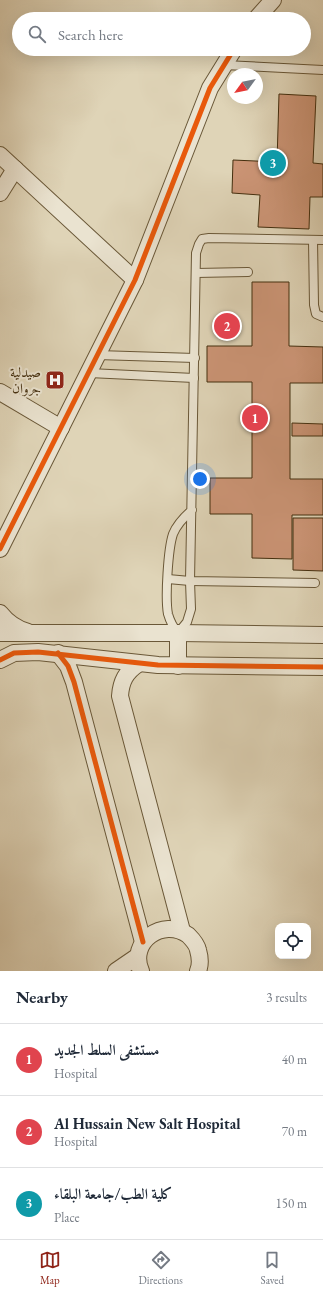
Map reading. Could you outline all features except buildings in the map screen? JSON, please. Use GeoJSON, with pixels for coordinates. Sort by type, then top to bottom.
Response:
{"type":"FeatureCollection","features":[{"type":"Feature","properties":{"kind":"street"},"geometry":{"type":"LineString","coordinates":[[262,12],[273,0]]}},
{"type":"Feature","properties":{"kind":"street"},"geometry":{"type":"LineString","coordinates":[[0,549],[135,280],[210,88],[230,56]]}},
{"type":"Feature","properties":{"kind":"street"},"geometry":{"type":"LineString","coordinates":[[0,155],[135,280]]}},
{"type":"Feature","properties":{"kind":"street"},"geometry":{"type":"LineString","coordinates":[[0,193],[16,169]]}},
{"type":"Feature","properties":{"kind":"street"},"geometry":{"type":"LineString","coordinates":[[0,392],[61,428]]}},
{"type":"Feature","properties":{"kind":"street"},"geometry":{"type":"LineString","coordinates":[[0,612],[11,624],[36,634]]}},
{"type":"Feature","properties":{"kind":"street"},"geometry":{"type":"LineString","coordinates":[[0,633],[323,635]]}},
{"type":"Feature","properties":{"kind":"street"},"geometry":{"type":"LineString","coordinates":[[178,633],[178,666]]}},
{"type":"Feature","properties":{"kind":"street"},"geometry":{"type":"LineString","coordinates":[[0,660],[14,653],[24,652],[58,653],[138,664],[178,666],[323,667]]}},
{"type":"Feature","properties":{"kind":"street"},"geometry":{"type":"LineString","coordinates":[[58,653],[68,666],[74,682],[141,956]]}},
{"type":"Feature","properties":{"kind":"street"},"geometry":{"type":"LineString","coordinates":[[138,664],[124,677],[120,696],[182,931]]}},
{"type":"Feature","properties":{"kind":"street"},"geometry":{"type":"LineString","coordinates":[[116,971],[141,956],[153,933],[165,929],[182,931],[191,938],[198,947],[200,958],[198,971]]}},
{"type":"Feature","properties":{"kind":"lane"},"geometry":{"type":"LineString","coordinates":[[224,65],[323,70]]}},
{"type":"Feature","properties":{"kind":"lane"},"geometry":{"type":"LineString","coordinates":[[192,510],[184,516],[178,524],[171,543],[168,579],[168,614],[170,621],[178,633],[183,628],[191,609],[190,581],[192,510],[194,378],[195,358],[196,253],[198,244],[202,239],[209,238],[323,240]]}},
{"type":"Feature","properties":{"kind":"lane"},"geometry":{"type":"LineString","coordinates":[[313,240],[314,305],[316,314],[323,317]]}},
{"type":"Feature","properties":{"kind":"lane"},"geometry":{"type":"LineString","coordinates":[[196,273],[248,272]]}},
{"type":"Feature","properties":{"kind":"lane"},"geometry":{"type":"LineString","coordinates":[[97,355],[195,358]]}},
{"type":"Feature","properties":{"kind":"lane"},"geometry":{"type":"LineString","coordinates":[[89,373],[194,378]]}},
{"type":"Feature","properties":{"kind":"lane"},"geometry":{"type":"LineString","coordinates":[[168,579],[190,581],[315,583]]}},
{"type":"Feature","properties":{"kind":"cycle path"},"geometry":{"type":"LineString","coordinates":[[0,549],[135,280],[210,88],[230,56]]}},
{"type":"Feature","properties":{"kind":"cycle path"},"geometry":{"type":"LineString","coordinates":[[0,660],[14,653],[38,652],[158,665],[323,667]]}},
{"type":"Feature","properties":{"kind":"cycle path"},"geometry":{"type":"LineString","coordinates":[[58,653],[68,666],[74,682],[143,942]]}},
{"type":"Feature","properties":{"kind":"place","name":"كلية الطب/جامعة البلقاء"},"geometry":{"type":"Point","coordinates":[273,163]}},
{"type":"Feature","properties":{"kind":"place","name":"Al Hussain New Salt Hospital"},"geometry":{"type":"Point","coordinates":[227,326]}},
{"type":"Feature","properties":{"kind":"place","name":"صيدلية جروان"},"geometry":{"type":"Point","coordinates":[55,380]}},
{"type":"Feature","properties":{"kind":"place","name":"مستشفى السلط الجديد"},"geometry":{"type":"Point","coordinates":[255,418]}}]}
